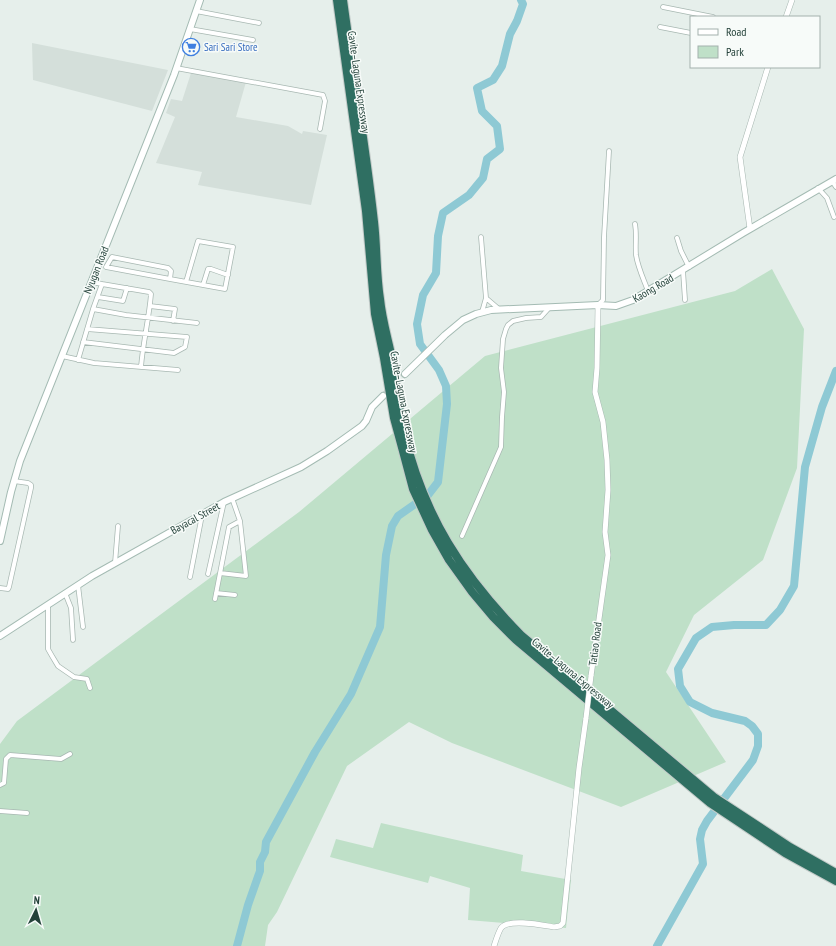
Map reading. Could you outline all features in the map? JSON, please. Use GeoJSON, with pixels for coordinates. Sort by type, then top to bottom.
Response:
{"type":"FeatureCollection","features":[{"type":"Feature","properties":{"kind":"highway","name":"Cavite–Laguna Expressway"},"geometry":{"type":"LineString","coordinates":[[337,0],[366,204],[375,314],[396,425],[411,469],[426,501],[435,528],[481,592],[521,635],[712,800],[785,853],[836,881]]}},
{"type":"Feature","properties":{"kind":"highway","name":"Cavite–Laguna Expressway"},"geometry":{"type":"LineString","coordinates":[[343,0],[374,220],[380,299],[411,469]]}},
{"type":"Feature","properties":{"kind":"highway","name":"Cavite–Laguna Expressway"},"geometry":{"type":"LineString","coordinates":[[731,813],[836,873]]}},
{"type":"Feature","properties":{"kind":"main road","name":"Nyugan Road"},"geometry":{"type":"LineString","coordinates":[[0,541],[14,480],[20,461],[176,68],[200,0]]}},
{"type":"Feature","properties":{"kind":"main road","name":"Kaong Road"},"geometry":{"type":"LineString","coordinates":[[405,374],[463,320],[482,312],[598,305],[616,306],[634,300],[818,188],[834,180]]}},
{"type":"Feature","properties":{"kind":"main road","name":"Bayacal Street"},"geometry":{"type":"LineString","coordinates":[[0,636],[64,593],[115,563],[224,502],[301,467],[327,451],[362,426],[366,421],[372,407],[382,396]]}},
{"type":"Feature","properties":{"kind":"street"},"geometry":{"type":"LineString","coordinates":[[786,16],[792,0]]}},
{"type":"Feature","properties":{"kind":"street"},"geometry":{"type":"LineString","coordinates":[[663,7],[708,16]]}},
{"type":"Feature","properties":{"kind":"street"},"geometry":{"type":"LineString","coordinates":[[196,11],[259,23]]}},
{"type":"Feature","properties":{"kind":"street"},"geometry":{"type":"LineString","coordinates":[[660,27],[690,33]]}},
{"type":"Feature","properties":{"kind":"street"},"geometry":{"type":"LineString","coordinates":[[190,29],[253,40]]}},
{"type":"Feature","properties":{"kind":"street"},"geometry":{"type":"LineString","coordinates":[[176,68],[323,95],[325,101],[320,129]]}},
{"type":"Feature","properties":{"kind":"street"},"geometry":{"type":"LineString","coordinates":[[750,229],[740,157],[768,68]]}},
{"type":"Feature","properties":{"kind":"street"},"geometry":{"type":"LineString","coordinates":[[598,305],[603,300],[608,152]]}},
{"type":"Feature","properties":{"kind":"street"},"geometry":{"type":"LineString","coordinates":[[834,180],[836,187]]}},
{"type":"Feature","properties":{"kind":"street"},"geometry":{"type":"LineString","coordinates":[[818,188],[827,198],[834,216]]}},
{"type":"Feature","properties":{"kind":"street"},"geometry":{"type":"LineString","coordinates":[[635,224],[635,247],[637,260],[648,291]]}},
{"type":"Feature","properties":{"kind":"street"},"geometry":{"type":"LineString","coordinates":[[482,237],[486,298],[482,312]]}},
{"type":"Feature","properties":{"kind":"street"},"geometry":{"type":"LineString","coordinates":[[677,238],[681,251],[689,267]]}},
{"type":"Feature","properties":{"kind":"street"},"geometry":{"type":"LineString","coordinates":[[98,266],[224,289],[233,247],[198,241],[186,282]]}},
{"type":"Feature","properties":{"kind":"street"},"geometry":{"type":"LineString","coordinates":[[106,268],[112,257],[168,268],[171,271],[170,279]]}},
{"type":"Feature","properties":{"kind":"street"},"geometry":{"type":"LineString","coordinates":[[203,285],[208,269],[228,274]]}},
{"type":"Feature","properties":{"kind":"street"},"geometry":{"type":"LineString","coordinates":[[683,271],[685,300]]}},
{"type":"Feature","properties":{"kind":"street"},"geometry":{"type":"LineString","coordinates":[[92,282],[149,292],[151,294],[149,318],[142,350],[141,367]]}},
{"type":"Feature","properties":{"kind":"street"},"geometry":{"type":"LineString","coordinates":[[78,360],[102,284]]}},
{"type":"Feature","properties":{"kind":"street"},"geometry":{"type":"LineString","coordinates":[[98,297],[123,301],[126,288]]}},
{"type":"Feature","properties":{"kind":"street"},"geometry":{"type":"LineString","coordinates":[[486,298],[500,310]]}},
{"type":"Feature","properties":{"kind":"street","name":"Tatiao Road"},"geometry":{"type":"LineString","coordinates":[[494,946],[501,929],[505,925],[512,922],[554,927],[560,926],[563,923],[579,768],[608,555],[605,532],[608,490],[607,460],[603,422],[594,392],[597,368],[598,305]]}},
{"type":"Feature","properties":{"kind":"street"},"geometry":{"type":"LineString","coordinates":[[150,306],[175,308],[173,321]]}},
{"type":"Feature","properties":{"kind":"street"},"geometry":{"type":"LineString","coordinates":[[462,536],[501,447],[504,392],[501,368],[503,339],[506,329],[513,321],[541,317],[549,308]]}},
{"type":"Feature","properties":{"kind":"street"},"geometry":{"type":"LineString","coordinates":[[93,309],[149,318],[197,323]]}},
{"type":"Feature","properties":{"kind":"street"},"geometry":{"type":"LineString","coordinates":[[83,342],[174,353],[185,347],[186,337],[87,329]]}},
{"type":"Feature","properties":{"kind":"street"},"geometry":{"type":"LineString","coordinates":[[62,356],[94,363],[178,370]]}},
{"type":"Feature","properties":{"kind":"street"},"geometry":{"type":"LineString","coordinates":[[0,588],[8,589],[9,587],[31,488],[31,485],[28,483],[14,480]]}},
{"type":"Feature","properties":{"kind":"street"},"geometry":{"type":"LineString","coordinates":[[220,574],[246,576],[240,521],[232,498]]}},
{"type":"Feature","properties":{"kind":"street"},"geometry":{"type":"LineString","coordinates":[[208,574],[224,502]]}},
{"type":"Feature","properties":{"kind":"street"},"geometry":{"type":"LineString","coordinates":[[190,577],[202,515]]}},
{"type":"Feature","properties":{"kind":"street"},"geometry":{"type":"LineString","coordinates":[[215,599],[229,527],[240,521]]}},
{"type":"Feature","properties":{"kind":"street"},"geometry":{"type":"LineString","coordinates":[[115,563],[118,526]]}},
{"type":"Feature","properties":{"kind":"street"},"geometry":{"type":"LineString","coordinates":[[78,585],[83,627]]}},
{"type":"Feature","properties":{"kind":"street"},"geometry":{"type":"LineString","coordinates":[[64,593],[71,608],[73,640]]}},
{"type":"Feature","properties":{"kind":"street"},"geometry":{"type":"LineString","coordinates":[[216,593],[235,595]]}},
{"type":"Feature","properties":{"kind":"street"},"geometry":{"type":"LineString","coordinates":[[48,604],[48,650],[58,666],[74,677],[87,679],[90,688]]}},
{"type":"Feature","properties":{"kind":"street"},"geometry":{"type":"LineString","coordinates":[[0,784],[4,783],[6,759],[10,755],[61,758],[70,754]]}},
{"type":"Feature","properties":{"kind":"street"},"geometry":{"type":"LineString","coordinates":[[0,812],[27,813]]}},
{"type":"Feature","properties":{"kind":"shaded area"},"geometry":{"type":"Polygon","coordinates":[[[32,43],[168,70],[152,111],[33,80],[32,43]]]}},
{"type":"Feature","properties":{"kind":"shaded area"},"geometry":{"type":"Polygon","coordinates":[[[191,73],[246,82],[236,117],[288,126],[302,134],[303,131],[327,135],[311,205],[198,185],[202,172],[156,163],[175,117],[166,113],[171,99],[182,101],[191,73]]]}},
{"type":"Feature","properties":{"kind":"green space"},"geometry":{"type":"Polygon","coordinates":[[[772,269],[804,329],[797,468],[763,560],[694,615],[666,672],[726,762],[621,807],[452,743],[409,722],[347,766],[277,912],[268,925],[265,946],[0,946],[0,744],[17,721],[299,512],[485,356],[735,291],[772,269]]]}},
{"type":"Feature","properties":{"kind":"green space"},"geometry":{"type":"Polygon","coordinates":[[[381,823],[523,855],[521,871],[571,880],[566,928],[468,920],[470,888],[430,876],[428,883],[330,857],[336,839],[373,848],[381,823]]]}},
{"type":"Feature","properties":{"kind":"waterway"},"geometry":{"type":"LineString","coordinates":[[237,946],[248,905],[260,871],[260,862],[265,852],[266,842],[315,752],[351,694],[380,627],[386,555],[392,526],[398,516],[428,495],[438,482],[447,404],[446,386],[439,370],[420,344],[417,324],[423,295],[436,273],[438,236],[443,213],[469,195],[483,178],[487,159],[500,149],[497,126],[482,111],[477,88],[493,80],[502,66],[510,34],[517,21],[523,4],[521,0]]}},
{"type":"Feature","properties":{"kind":"waterway"},"geometry":{"type":"LineString","coordinates":[[657,946],[703,864],[700,839],[702,830],[707,821],[753,760],[758,746],[758,734],[752,726],[745,721],[712,713],[690,702],[680,686],[678,669],[696,638],[712,627],[766,625],[780,610],[794,586],[805,467],[822,407],[836,371]]}},
{"type":"Feature","properties":{"kind":"tunnel"},"geometry":{"type":"LineString","coordinates":[[383,396],[405,374]]}},
{"type":"Feature","properties":{"kind":"place","name":"Sari Sari Store"},"geometry":{"type":"Point","coordinates":[191,47]}}]}
